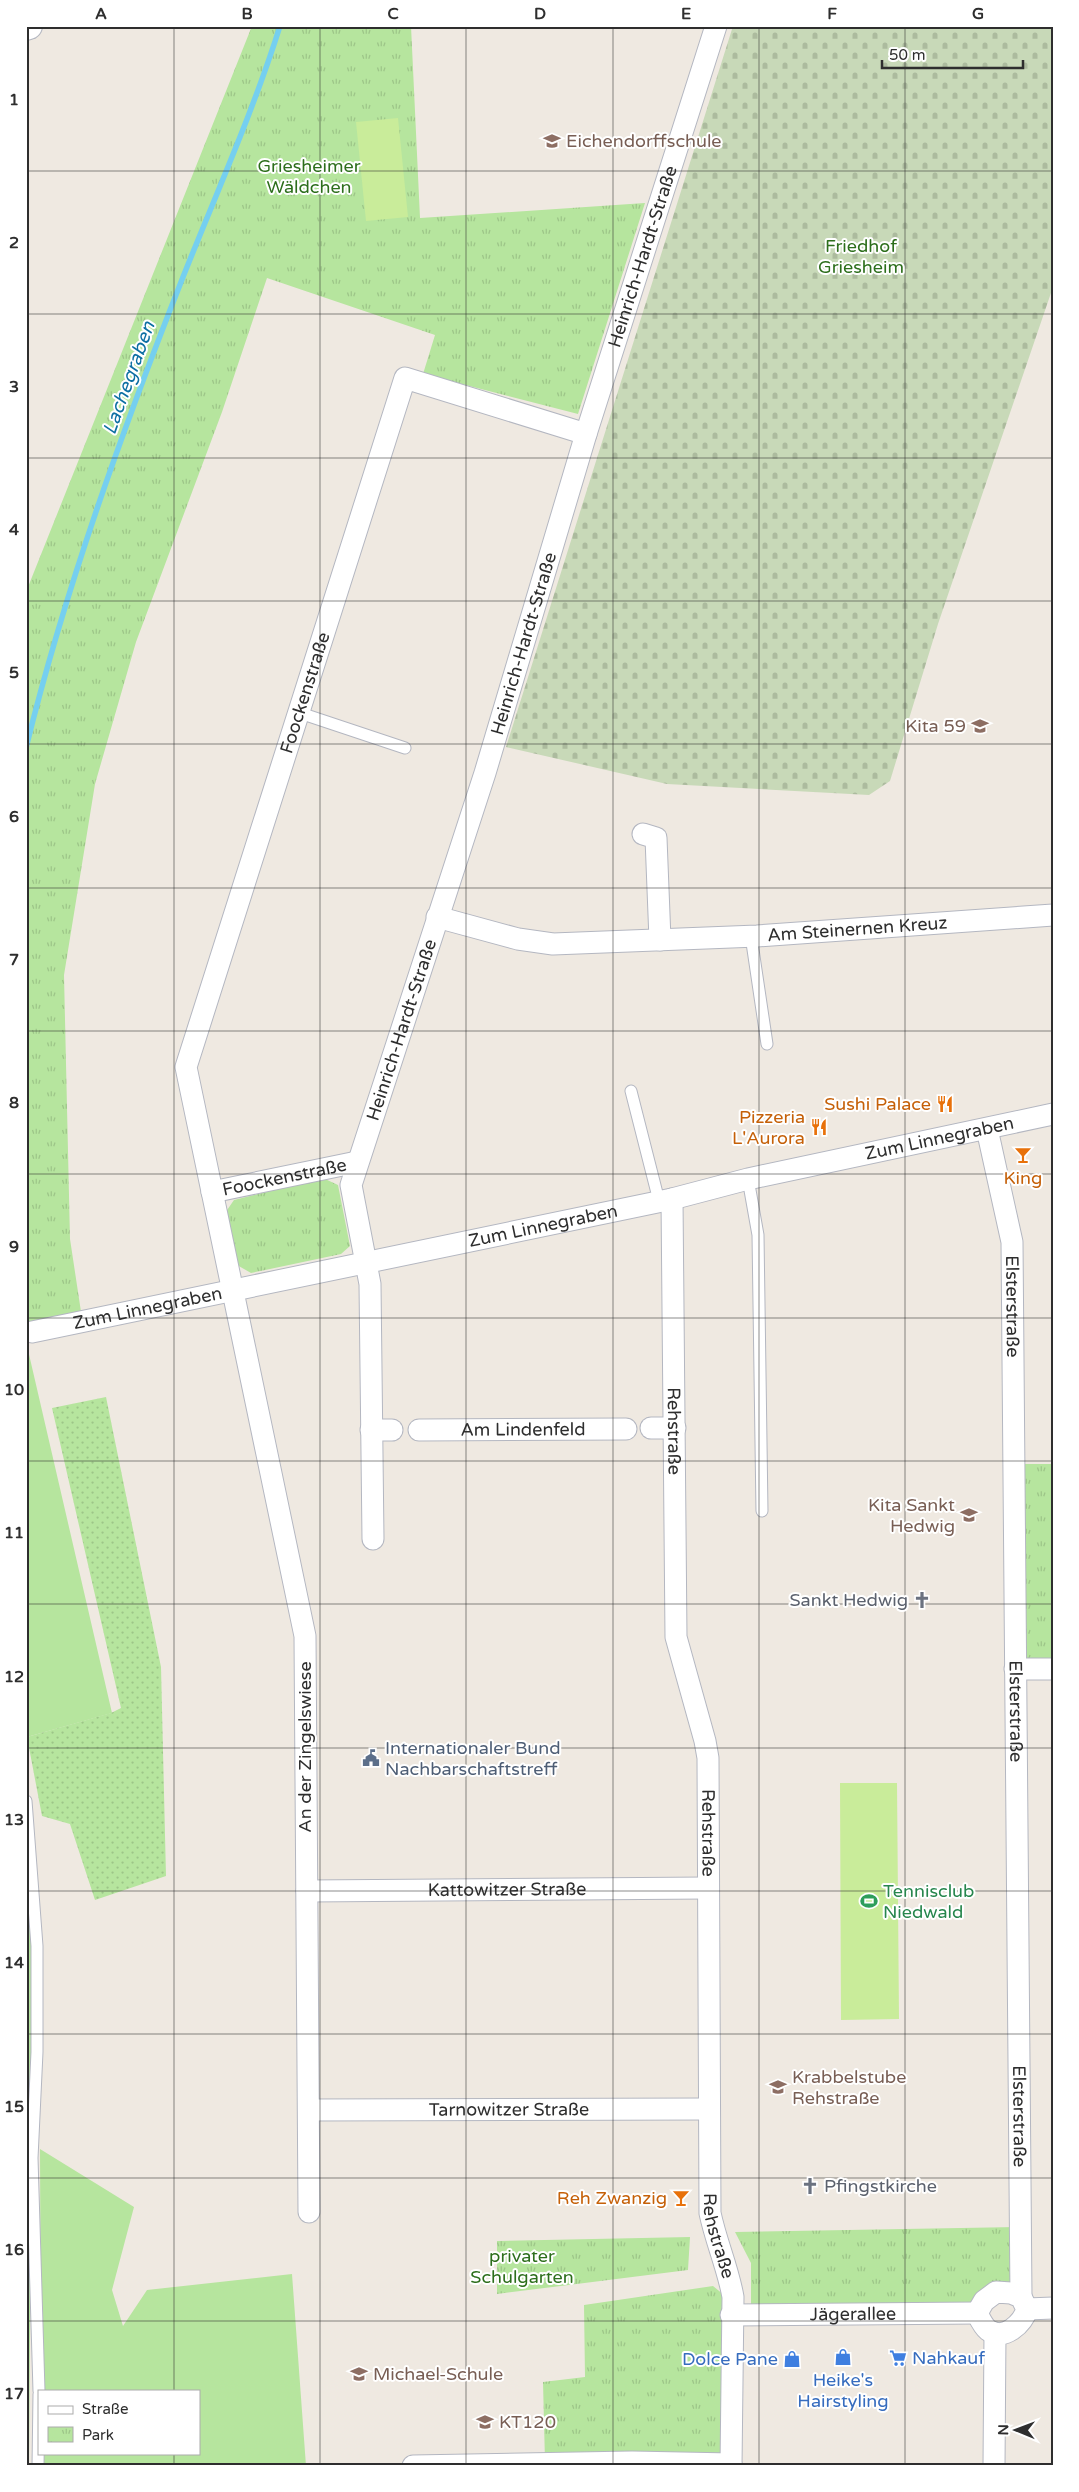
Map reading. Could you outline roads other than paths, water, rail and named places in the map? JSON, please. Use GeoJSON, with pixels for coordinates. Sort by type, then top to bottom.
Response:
{"type":"FeatureCollection","features":[{"type":"Feature","properties":{"kind":"street","name":"Heinrich-Hardt-Straße"},"geometry":{"type":"LineString","coordinates":[[366,1261],[351,1185],[357,1162],[485,774],[586,434],[716,26]]}},
{"type":"Feature","properties":{"kind":"street","name":"Foockenstraße"},"geometry":{"type":"LineString","coordinates":[[232,1288],[186,1067],[297,712],[405,378],[586,434]]}},
{"type":"Feature","properties":{"kind":"street"},"geometry":{"type":"LineString","coordinates":[[643,834],[656,838],[660,940]]}},
{"type":"Feature","properties":{"kind":"street","name":"Am Steinernen Kreuz"},"geometry":{"type":"LineString","coordinates":[[437,916],[518,939],[553,944],[751,936],[1053,915]]}},
{"type":"Feature","properties":{"kind":"street","name":"Zum Linnegraben"},"geometry":{"type":"LineString","coordinates":[[29,1333],[232,1288],[666,1200],[748,1179],[1053,1114]]}},
{"type":"Feature","properties":{"kind":"street","name":"Elsterstraße"},"geometry":{"type":"LineString","coordinates":[[986,1129],[1012,1242],[1024,2303]]}},
{"type":"Feature","properties":{"kind":"street","name":"Foockenstraße"},"geometry":{"type":"LineString","coordinates":[[212,1192],[357,1162]]}},
{"type":"Feature","properties":{"kind":"street","name":"Rehstraße"},"geometry":{"type":"LineString","coordinates":[[666,1200],[675,1428],[676,1637],[708,1758],[707,1888],[710,2213],[716,2241],[728,2270],[733,2297],[731,2314],[731,2465]]}},
{"type":"Feature","properties":{"kind":"street"},"geometry":{"type":"LineString","coordinates":[[366,1261],[370,1284],[372,1539]]}},
{"type":"Feature","properties":{"kind":"street","name":"An der Zingelswiese"},"geometry":{"type":"LineString","coordinates":[[232,1288],[304,1636],[309,2212]]}},
{"type":"Feature","properties":{"kind":"street"},"geometry":{"type":"LineString","coordinates":[[651,1428],[675,1428]]}},
{"type":"Feature","properties":{"kind":"street","name":"Am Lindenfeld"},"geometry":{"type":"LineString","coordinates":[[419,1430],[626,1429]]}},
{"type":"Feature","properties":{"kind":"street"},"geometry":{"type":"LineString","coordinates":[[371,1430],[392,1430]]}},
{"type":"Feature","properties":{"kind":"street"},"geometry":{"type":"LineString","coordinates":[[1016,1669],[1053,1668]]}},
{"type":"Feature","properties":{"kind":"street","name":"Kattowitzer Straße"},"geometry":{"type":"LineString","coordinates":[[307,1891],[707,1888]]}},
{"type":"Feature","properties":{"kind":"street","name":"Tarnowitzer Straße"},"geometry":{"type":"LineString","coordinates":[[308,2110],[709,2109]]}},
{"type":"Feature","properties":{"kind":"street"},"geometry":{"type":"LineString","coordinates":[[1024,2303],[1024,2319],[1014,2330],[995,2333],[988,2330],[976,2313],[984,2301],[996,2292],[1010,2292],[1024,2303],[1053,2308]]}},
{"type":"Feature","properties":{"kind":"street","name":"Jägerallee"},"geometry":{"type":"LineString","coordinates":[[731,2314],[976,2313]]}},
{"type":"Feature","properties":{"kind":"street"},"geometry":{"type":"LineString","coordinates":[[994,2466],[995,2333]]}},
{"type":"Feature","properties":{"kind":"street"},"geometry":{"type":"LineString","coordinates":[[413,2465],[632,2462],[731,2465]]}},
{"type":"Feature","properties":{"kind":"lane"},"geometry":{"type":"LineString","coordinates":[[297,712],[405,748]]}},
{"type":"Feature","properties":{"kind":"lane"},"geometry":{"type":"LineString","coordinates":[[751,936],[767,1044]]}},
{"type":"Feature","properties":{"kind":"lane"},"geometry":{"type":"LineString","coordinates":[[631,1090],[666,1200]]}},
{"type":"Feature","properties":{"kind":"lane"},"geometry":{"type":"LineString","coordinates":[[748,1179],[758,1236],[762,1511]]}},
{"type":"Feature","properties":{"kind":"lane"},"geometry":{"type":"LineString","coordinates":[[26,1801],[37,1946],[37,2052],[32,2158],[39,2390]]}},
{"type":"Feature","properties":{"kind":"waterway","name":"Lachegraben"},"geometry":{"type":"LineString","coordinates":[[26,748],[41,688],[77,569],[117,451],[183,277],[246,121],[280,26]]}},
{"type":"Feature","properties":{"kind":"place","name":"Eichendorffschule"},"geometry":{"type":"Point","coordinates":[552,141]}},
{"type":"Feature","properties":{"kind":"place","name":"Kita 59"},"geometry":{"type":"Point","coordinates":[980,726]}},
{"type":"Feature","properties":{"kind":"place","name":"Sushi Palace"},"geometry":{"type":"Point","coordinates":[945,1104]}},
{"type":"Feature","properties":{"kind":"place","name":"Pizzeria L'Aurora"},"geometry":{"type":"Point","coordinates":[819,1127]}},
{"type":"Feature","properties":{"kind":"place","name":"King"},"geometry":{"type":"Point","coordinates":[1023,1155]}},
{"type":"Feature","properties":{"kind":"place","name":"Kita Sankt Hedwig"},"geometry":{"type":"Point","coordinates":[969,1515]}},
{"type":"Feature","properties":{"kind":"place","name":"Sankt Hedwig"},"geometry":{"type":"Point","coordinates":[922,1600]}},
{"type":"Feature","properties":{"kind":"place","name":"Internationaler Bund Nachbarschaftstreff"},"geometry":{"type":"Point","coordinates":[371,1758]}},
{"type":"Feature","properties":{"kind":"place","name":"Tennisclub Niedwald"},"geometry":{"type":"Point","coordinates":[869,1901]}},
{"type":"Feature","properties":{"kind":"place","name":"Krabbelstube Rehstraße"},"geometry":{"type":"Point","coordinates":[778,2087]}},
{"type":"Feature","properties":{"kind":"place","name":"Pfingstkirche"},"geometry":{"type":"Point","coordinates":[810,2186]}},
{"type":"Feature","properties":{"kind":"place","name":"Reh Zwanzig"},"geometry":{"type":"Point","coordinates":[681,2198]}},
{"type":"Feature","properties":{"kind":"place","name":"Heike's Hairstyling"},"geometry":{"type":"Point","coordinates":[843,2357]}},
{"type":"Feature","properties":{"kind":"place","name":"Nahkauf"},"geometry":{"type":"Point","coordinates":[898,2358]}},
{"type":"Feature","properties":{"kind":"place","name":"Dolce Pane"},"geometry":{"type":"Point","coordinates":[792,2359]}},
{"type":"Feature","properties":{"kind":"place","name":"Michael-Schule"},"geometry":{"type":"Point","coordinates":[359,2374]}},
{"type":"Feature","properties":{"kind":"place","name":"KT120"},"geometry":{"type":"Point","coordinates":[485,2422]}},
{"type":"Feature","properties":{"kind":"park label","name":"Griesheimer Wäldchen"},"geometry":{"type":"Point","coordinates":[309,176]}},
{"type":"Feature","properties":{"kind":"park label","name":"Friedhof Griesheim"},"geometry":{"type":"Point","coordinates":[861,256]}},
{"type":"Feature","properties":{"kind":"park label","name":"privater Schulgarten"},"geometry":{"type":"Point","coordinates":[522,2266]}}]}
